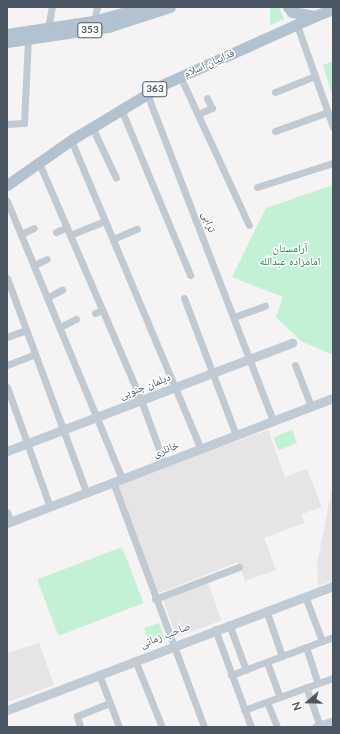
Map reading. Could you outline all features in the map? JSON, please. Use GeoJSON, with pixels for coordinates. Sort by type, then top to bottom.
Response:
{"type":"FeatureCollection","features":[{"type":"Feature","properties":{"kind":"main road","name":"353"},"geometry":{"type":"LineString","coordinates":[[7,34],[93,21],[145,7]]}},
{"type":"Feature","properties":{"kind":"main road","name":"353"},"geometry":{"type":"LineString","coordinates":[[7,42],[108,27],[170,7]]}},
{"type":"Feature","properties":{"kind":"main road"},"geometry":{"type":"LineString","coordinates":[[288,7],[292,12],[315,16]]}},
{"type":"Feature","properties":{"kind":"main road","name":"فداییان اسلام"},"geometry":{"type":"LineString","coordinates":[[7,185],[71,140],[121,109],[180,76],[315,16],[333,10]]}},
{"type":"Feature","properties":{"kind":"street"},"geometry":{"type":"LineString","coordinates":[[49,22],[52,7]]}},
{"type":"Feature","properties":{"kind":"street"},"geometry":{"type":"LineString","coordinates":[[95,16],[97,7]]}},
{"type":"Feature","properties":{"kind":"street"},"geometry":{"type":"LineString","coordinates":[[286,29],[298,28],[333,10]]}},
{"type":"Feature","properties":{"kind":"street"},"geometry":{"type":"LineString","coordinates":[[298,28],[333,127]]}},
{"type":"Feature","properties":{"kind":"street"},"geometry":{"type":"LineString","coordinates":[[7,124],[24,123],[28,39]]}},
{"type":"Feature","properties":{"kind":"street"},"geometry":{"type":"LineString","coordinates":[[180,76],[249,225]]}},
{"type":"Feature","properties":{"kind":"street"},"geometry":{"type":"LineString","coordinates":[[274,92],[315,76]]}},
{"type":"Feature","properties":{"kind":"street","name":"ترابی"},"geometry":{"type":"LineString","coordinates":[[147,94],[273,421]]}},
{"type":"Feature","properties":{"kind":"street"},"geometry":{"type":"LineString","coordinates":[[198,114],[212,108],[207,98]]}},
{"type":"Feature","properties":{"kind":"street"},"geometry":{"type":"LineString","coordinates":[[121,109],[190,275]]}},
{"type":"Feature","properties":{"kind":"street"},"geometry":{"type":"LineString","coordinates":[[275,131],[328,112]]}},
{"type":"Feature","properties":{"kind":"street"},"geometry":{"type":"LineString","coordinates":[[92,127],[116,178]]}},
{"type":"Feature","properties":{"kind":"street"},"geometry":{"type":"LineString","coordinates":[[71,140],[201,448]]}},
{"type":"Feature","properties":{"kind":"street"},"geometry":{"type":"LineString","coordinates":[[39,163],[141,400],[164,463]]}},
{"type":"Feature","properties":{"kind":"street"},"geometry":{"type":"LineString","coordinates":[[256,187],[333,163]]}},
{"type":"Feature","properties":{"kind":"street"},"geometry":{"type":"LineString","coordinates":[[7,201],[98,417],[155,599],[204,727]]}},
{"type":"Feature","properties":{"kind":"street"},"geometry":{"type":"LineString","coordinates":[[70,235],[105,221]]}},
{"type":"Feature","properties":{"kind":"street"},"geometry":{"type":"LineString","coordinates":[[56,232],[67,227]]}},
{"type":"Feature","properties":{"kind":"street"},"geometry":{"type":"LineString","coordinates":[[21,234],[34,228]]}},
{"type":"Feature","properties":{"kind":"street"},"geometry":{"type":"LineString","coordinates":[[113,239],[137,229]]}},
{"type":"Feature","properties":{"kind":"street"},"geometry":{"type":"LineString","coordinates":[[34,265],[46,259]]}},
{"type":"Feature","properties":{"kind":"street"},"geometry":{"type":"LineString","coordinates":[[7,278],[86,492]]}},
{"type":"Feature","properties":{"kind":"street"},"geometry":{"type":"LineString","coordinates":[[48,297],[62,290]]}},
{"type":"Feature","properties":{"kind":"street"},"geometry":{"type":"LineString","coordinates":[[184,298],[214,373],[236,435]]}},
{"type":"Feature","properties":{"kind":"street"},"geometry":{"type":"LineString","coordinates":[[234,317],[265,306]]}},
{"type":"Feature","properties":{"kind":"street"},"geometry":{"type":"LineString","coordinates":[[95,313],[102,310]]}},
{"type":"Feature","properties":{"kind":"street"},"geometry":{"type":"LineString","coordinates":[[60,327],[76,320]]}},
{"type":"Feature","properties":{"kind":"street"},"geometry":{"type":"LineString","coordinates":[[7,337],[26,330]]}},
{"type":"Feature","properties":{"kind":"street","name":"دیلمان جنوبی"},"geometry":{"type":"LineString","coordinates":[[7,451],[292,343]]}},
{"type":"Feature","properties":{"kind":"street"},"geometry":{"type":"LineString","coordinates":[[7,365],[35,354]]}},
{"type":"Feature","properties":{"kind":"street"},"geometry":{"type":"LineString","coordinates":[[295,365],[311,406]]}},
{"type":"Feature","properties":{"kind":"street"},"geometry":{"type":"LineString","coordinates":[[7,387],[50,506]]}},
{"type":"Feature","properties":{"kind":"street","name":"خانلری"},"geometry":{"type":"LineString","coordinates":[[9,522],[333,398]]}},
{"type":"Feature","properties":{"kind":"street"},"geometry":{"type":"LineString","coordinates":[[7,512],[9,522]]}},
{"type":"Feature","properties":{"kind":"street"},"geometry":{"type":"LineString","coordinates":[[155,599],[238,567]]}},
{"type":"Feature","properties":{"kind":"street","name":"صاحب زمانی"},"geometry":{"type":"LineString","coordinates":[[7,710],[172,645],[333,586]]}},
{"type":"Feature","properties":{"kind":"street"},"geometry":{"type":"LineString","coordinates":[[304,596],[322,641]]}},
{"type":"Feature","properties":{"kind":"street"},"geometry":{"type":"LineString","coordinates":[[266,610],[282,656]]}},
{"type":"Feature","properties":{"kind":"street"},"geometry":{"type":"LineString","coordinates":[[230,624],[246,670]]}},
{"type":"Feature","properties":{"kind":"street"},"geometry":{"type":"LineString","coordinates":[[215,629],[251,727]]}},
{"type":"Feature","properties":{"kind":"street"},"geometry":{"type":"LineString","coordinates":[[231,675],[333,637]]}},
{"type":"Feature","properties":{"kind":"street"},"geometry":{"type":"LineString","coordinates":[[306,647],[318,683]]}},
{"type":"Feature","properties":{"kind":"street"},"geometry":{"type":"LineString","coordinates":[[135,660],[162,727]]}},
{"type":"Feature","properties":{"kind":"street"},"geometry":{"type":"LineString","coordinates":[[267,662],[280,697]]}},
{"type":"Feature","properties":{"kind":"street"},"geometry":{"type":"LineString","coordinates":[[99,674],[117,726]]}},
{"type":"Feature","properties":{"kind":"street"},"geometry":{"type":"LineString","coordinates":[[244,710],[333,678]]}},
{"type":"Feature","properties":{"kind":"street"},"geometry":{"type":"LineString","coordinates":[[306,687],[318,726],[333,721]]}},
{"type":"Feature","properties":{"kind":"street"},"geometry":{"type":"LineString","coordinates":[[267,702],[277,727]]}},
{"type":"Feature","properties":{"kind":"street"},"geometry":{"type":"LineString","coordinates":[[80,727],[77,716],[109,703]]}},
{"type":"Feature","properties":{"kind":"shaded area"},"geometry":{"type":"Polygon","coordinates":[[[268,430],[285,477],[307,469],[322,507],[302,514],[304,523],[264,538],[276,570],[245,581],[238,562],[159,593],[155,590],[117,484],[268,430]]]}},
{"type":"Feature","properties":{"kind":"shaded area"},"geometry":{"type":"Polygon","coordinates":[[[333,483],[333,581],[318,586],[317,564],[333,483]]]}},
{"type":"Feature","properties":{"kind":"shaded area"},"geometry":{"type":"Polygon","coordinates":[[[208,583],[222,621],[177,637],[163,599],[208,583]]]}},
{"type":"Feature","properties":{"kind":"shaded area"},"geometry":{"type":"Polygon","coordinates":[[[39,643],[54,685],[7,702],[7,653],[39,643]]]}},
{"type":"Feature","properties":{"kind":"green space"},"geometry":{"type":"Polygon","coordinates":[[[270,7],[279,7],[284,19],[270,25],[270,7]]]}},
{"type":"Feature","properties":{"kind":"green space"},"geometry":{"type":"Polygon","coordinates":[[[333,61],[333,98],[323,65],[333,61]]]}},
{"type":"Feature","properties":{"kind":"green space","name":"آرامستان امامزاده عبدالله"},"geometry":{"type":"Polygon","coordinates":[[[333,185],[333,355],[301,341],[276,317],[283,297],[232,277],[266,208],[333,185]]]}},
{"type":"Feature","properties":{"kind":"green space"},"geometry":{"type":"Polygon","coordinates":[[[292,430],[297,443],[278,450],[273,437],[292,430]]]}},
{"type":"Feature","properties":{"kind":"green space"},"geometry":{"type":"Polygon","coordinates":[[[122,547],[144,603],[59,636],[37,580],[122,547]]]}},
{"type":"Feature","properties":{"kind":"green space"},"geometry":{"type":"Polygon","coordinates":[[[159,623],[165,638],[151,646],[144,628],[159,623]]]}}]}
